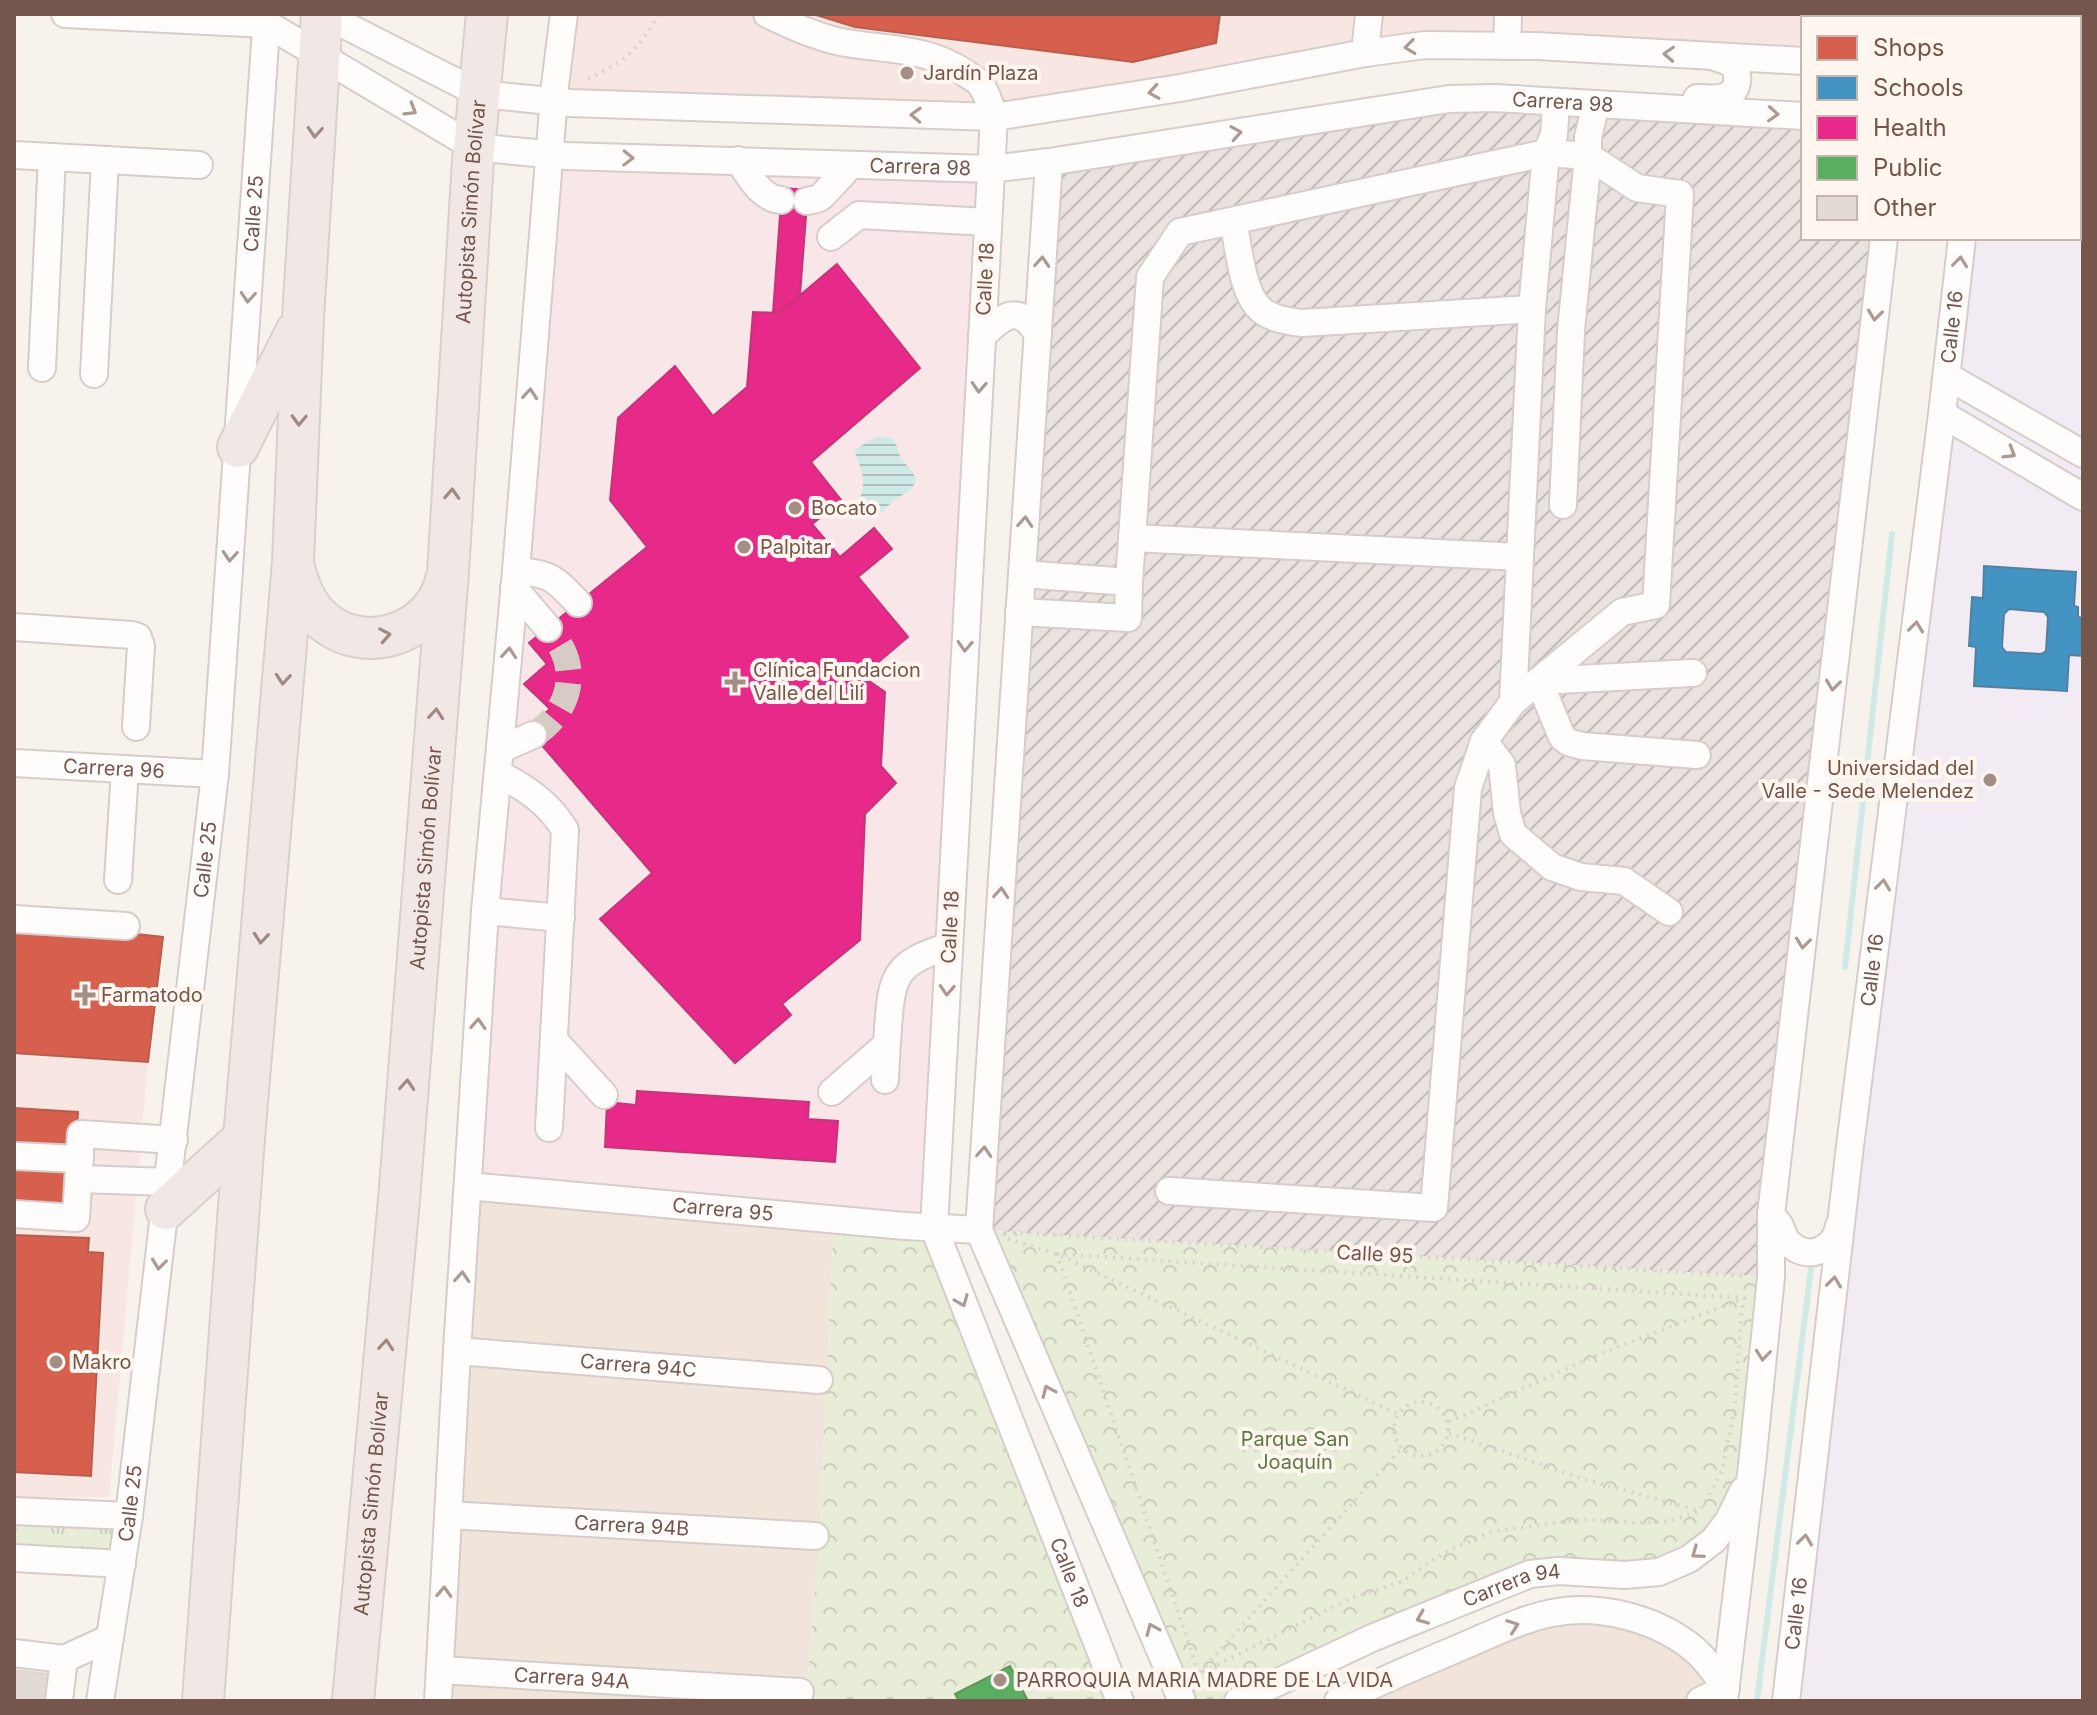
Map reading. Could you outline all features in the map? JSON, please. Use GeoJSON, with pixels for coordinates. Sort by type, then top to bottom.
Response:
{"type":"FeatureCollection","features":[{"type":"Feature","properties":{"kind":"highway"},"geometry":{"type":"LineString","coordinates":[[203,1701],[244,1138],[293,562],[303,318],[323,14]]}},
{"type":"Feature","properties":{"kind":"highway","name":"Autopista Simón Bolívar"},"geometry":{"type":"LineString","coordinates":[[353,1701],[399,1200],[448,572],[474,147],[487,14]]}},
{"type":"Feature","properties":{"kind":"highway"},"geometry":{"type":"LineString","coordinates":[[238,447],[303,318]]}},
{"type":"Feature","properties":{"kind":"highway"},"geometry":{"type":"LineString","coordinates":[[293,562],[299,588],[317,615],[338,630],[366,638],[395,635],[420,621],[439,599],[448,572]]}},
{"type":"Feature","properties":{"kind":"highway"},"geometry":{"type":"LineString","coordinates":[[167,1195],[244,1138]]}},
{"type":"Feature","properties":{"kind":"street","name":"Carrera 98"},"geometry":{"type":"LineString","coordinates":[[65,14],[267,19],[474,147],[550,155],[991,169],[1449,99],[1495,98],[1801,116]]}},
{"type":"Feature","properties":{"kind":"street"},"geometry":{"type":"LineString","coordinates":[[323,14],[480,94],[554,102],[994,117],[1425,45],[1507,46],[1801,61]]}},
{"type":"Feature","properties":{"kind":"street"},"geometry":{"type":"LineString","coordinates":[[441,1701],[440,1670],[457,1351],[485,911],[564,14]]}},
{"type":"Feature","properties":{"kind":"street"},"geometry":{"type":"LineString","coordinates":[[767,14],[837,42],[904,49],[953,64],[979,83],[994,117]]}},
{"type":"Feature","properties":{"kind":"street"},"geometry":{"type":"LineString","coordinates":[[1365,53],[1369,14]]}},
{"type":"Feature","properties":{"kind":"street"},"geometry":{"type":"LineString","coordinates":[[1507,46],[1508,14]]}},
{"type":"Feature","properties":{"kind":"street","name":"Calle 25"},"geometry":{"type":"LineString","coordinates":[[100,1701],[129,1516],[215,774],[267,19]]}},
{"type":"Feature","properties":{"kind":"street"},"geometry":{"type":"LineString","coordinates":[[1657,107],[1668,97],[1723,98],[1731,93],[1737,84],[1736,68],[1732,63],[1715,57]]}},
{"type":"Feature","properties":{"kind":"street"},"geometry":{"type":"LineString","coordinates":[[1513,702],[1532,309],[1546,153],[1554,135],[1556,102]]}},
{"type":"Feature","properties":{"kind":"street"},"geometry":{"type":"LineString","coordinates":[[1563,505],[1571,331],[1588,137],[1596,104]]}},
{"type":"Feature","properties":{"kind":"street","name":"Calle 18"},"geometry":{"type":"LineString","coordinates":[[994,117],[934,1228],[1120,1701]]}},
{"type":"Feature","properties":{"kind":"street"},"geometry":{"type":"LineString","coordinates":[[1019,612],[1128,618],[1150,277],[1180,232],[1546,153],[1588,156],[1637,188],[1680,194],[1656,605],[1622,612],[1513,702],[1484,741],[1468,788],[1434,1208],[1169,1191]]}},
{"type":"Feature","properties":{"kind":"street"},"geometry":{"type":"LineString","coordinates":[[14,155],[199,165]]}},
{"type":"Feature","properties":{"kind":"street"},"geometry":{"type":"LineString","coordinates":[[42,368],[52,157]]}},
{"type":"Feature","properties":{"kind":"street"},"geometry":{"type":"LineString","coordinates":[[94,374],[105,160]]}},
{"type":"Feature","properties":{"kind":"street"},"geometry":{"type":"LineString","coordinates":[[738,160],[769,198],[794,200],[822,196],[851,165]]}},
{"type":"Feature","properties":{"kind":"street"},"geometry":{"type":"LineString","coordinates":[[1049,162],[979,1230],[1182,1701]]}},
{"type":"Feature","properties":{"kind":"street"},"geometry":{"type":"LineString","coordinates":[[831,237],[859,215],[988,222]]}},
{"type":"Feature","properties":{"kind":"street"},"geometry":{"type":"LineString","coordinates":[[1233,221],[1248,293],[1262,310],[1280,320],[1302,323],[1532,309]]}},
{"type":"Feature","properties":{"kind":"street"},"geometry":{"type":"LineString","coordinates":[[1700,1701],[1725,1695],[1771,1277],[1771,1215],[1884,240]]}},
{"type":"Feature","properties":{"kind":"street","name":"Calle 16"},"geometry":{"type":"LineString","coordinates":[[1786,1701],[1850,1146],[1962,240]]}},
{"type":"Feature","properties":{"kind":"street"},"geometry":{"type":"LineString","coordinates":[[982,336],[999,319],[1008,315],[1019,315],[1029,320],[1038,334]]}},
{"type":"Feature","properties":{"kind":"street"},"geometry":{"type":"LineString","coordinates":[[1947,376],[2083,454]]}},
{"type":"Feature","properties":{"kind":"street"},"geometry":{"type":"LineString","coordinates":[[1942,414],[2083,497]]}},
{"type":"Feature","properties":{"kind":"street"},"geometry":{"type":"LineString","coordinates":[[1132,538],[1520,557]]}},
{"type":"Feature","properties":{"kind":"street"},"geometry":{"type":"LineString","coordinates":[[515,580],[531,572],[550,577],[578,603]]}},
{"type":"Feature","properties":{"kind":"street"},"geometry":{"type":"LineString","coordinates":[[1022,574],[1129,582]]}},
{"type":"Feature","properties":{"kind":"street"},"geometry":{"type":"LineString","coordinates":[[515,580],[548,628]]}},
{"type":"Feature","properties":{"kind":"street"},"geometry":{"type":"LineString","coordinates":[[14,627],[138,637],[141,646],[136,727]]}},
{"type":"Feature","properties":{"kind":"street"},"geometry":{"type":"LineString","coordinates":[[1539,681],[1693,673]]}},
{"type":"Feature","properties":{"kind":"street"},"geometry":{"type":"LineString","coordinates":[[1539,681],[1557,727],[1568,742],[1582,746],[1697,755]]}},
{"type":"Feature","properties":{"kind":"street"},"geometry":{"type":"LineString","coordinates":[[500,762],[533,735]]}},
{"type":"Feature","properties":{"kind":"street"},"geometry":{"type":"LineString","coordinates":[[1484,741],[1502,765],[1507,813],[1513,834],[1552,867],[1581,877],[1624,881],[1669,912]]}},
{"type":"Feature","properties":{"kind":"street"},"geometry":{"type":"LineString","coordinates":[[500,762],[541,799],[565,830],[549,1128]]}},
{"type":"Feature","properties":{"kind":"street","name":"Carrera 96"},"geometry":{"type":"LineString","coordinates":[[14,763],[215,774]]}},
{"type":"Feature","properties":{"kind":"street"},"geometry":{"type":"LineString","coordinates":[[118,880],[125,769]]}},
{"type":"Feature","properties":{"kind":"street"},"geometry":{"type":"LineString","coordinates":[[485,911],[561,918]]}},
{"type":"Feature","properties":{"kind":"street"},"geometry":{"type":"LineString","coordinates":[[14,919],[126,926]]}},
{"type":"Feature","properties":{"kind":"street"},"geometry":{"type":"LineString","coordinates":[[885,1080],[892,986],[907,966],[923,955],[949,946]]}},
{"type":"Feature","properties":{"kind":"street"},"geometry":{"type":"LineString","coordinates":[[554,1040],[604,1095]]}},
{"type":"Feature","properties":{"kind":"street"},"geometry":{"type":"LineString","coordinates":[[832,1092],[886,1045]]}},
{"type":"Feature","properties":{"kind":"street"},"geometry":{"type":"LineString","coordinates":[[14,1214],[76,1218],[81,1134],[174,1140]]}},
{"type":"Feature","properties":{"kind":"street"},"geometry":{"type":"LineString","coordinates":[[1771,1215],[1788,1243],[1798,1250],[1816,1252],[1832,1243],[1838,1233],[1850,1146]]}},
{"type":"Feature","properties":{"kind":"street"},"geometry":{"type":"LineString","coordinates":[[14,1156],[79,1169],[167,1195]]}},
{"type":"Feature","properties":{"kind":"street","name":"Carrera 95"},"geometry":{"type":"LineString","coordinates":[[468,1186],[979,1230]]}},
{"type":"Feature","properties":{"kind":"street","name":"Carrera 94C"},"geometry":{"type":"LineString","coordinates":[[457,1351],[819,1380]]}},
{"type":"Feature","properties":{"kind":"street","name":"Carrera 94"},"geometry":{"type":"LineString","coordinates":[[1238,1701],[1372,1638],[1530,1574],[1559,1571],[1625,1575],[1659,1572],[1689,1559],[1714,1540],[1729,1520],[1740,1500],[1752,1465]]}},
{"type":"Feature","properties":{"kind":"street"},"geometry":{"type":"LineString","coordinates":[[14,1511],[129,1516]]}},
{"type":"Feature","properties":{"kind":"street","name":"Carrera 94B"},"geometry":{"type":"LineString","coordinates":[[448,1515],[815,1536]]}},
{"type":"Feature","properties":{"kind":"street"},"geometry":{"type":"LineString","coordinates":[[14,1558],[122,1564]]}},
{"type":"Feature","properties":{"kind":"street","name":"Carrera 94"},"geometry":{"type":"LineString","coordinates":[[1338,1701],[1516,1624],[1553,1613],[1593,1610],[1632,1617],[1664,1630],[1695,1650],[1714,1671],[1725,1695]]}},
{"type":"Feature","properties":{"kind":"street"},"geometry":{"type":"LineString","coordinates":[[14,1653],[64,1659],[110,1638]]}},
{"type":"Feature","properties":{"kind":"street"},"geometry":{"type":"LineString","coordinates":[[1372,1638],[1384,1638],[1395,1644],[1400,1655],[1398,1667],[1390,1676]]}},
{"type":"Feature","properties":{"kind":"street"},"geometry":{"type":"LineString","coordinates":[[59,1701],[64,1659]]}},
{"type":"Feature","properties":{"kind":"street","name":"Carrera 94A"},"geometry":{"type":"LineString","coordinates":[[440,1670],[800,1692]]}},
{"type":"Feature","properties":{"kind":"path"},"geometry":{"type":"LineString","coordinates":[[583,81],[630,55],[645,38],[659,14]]}},
{"type":"Feature","properties":{"kind":"path"},"geometry":{"type":"LineString","coordinates":[[979,1230],[1057,1254],[1398,1414]]}},
{"type":"Feature","properties":{"kind":"path","name":"Calle 95"},"geometry":{"type":"LineString","coordinates":[[979,1230],[1771,1277]]}},
{"type":"Feature","properties":{"kind":"path"},"geometry":{"type":"LineString","coordinates":[[1057,1254],[1744,1298]]}},
{"type":"Feature","properties":{"kind":"path"},"geometry":{"type":"LineString","coordinates":[[1057,1254],[1199,1674]]}},
{"type":"Feature","properties":{"kind":"path"},"geometry":{"type":"LineString","coordinates":[[1449,1422],[1597,1355],[1744,1298]]}},
{"type":"Feature","properties":{"kind":"path"},"geometry":{"type":"LineString","coordinates":[[1199,1674],[1351,1598],[1401,1582],[1445,1552],[1490,1532],[1584,1519],[1637,1523],[1670,1521],[1700,1511],[1722,1471],[1735,1406],[1744,1298]]}},
{"type":"Feature","properties":{"kind":"path"},"geometry":{"type":"LineString","coordinates":[[1414,1402],[1434,1404],[1449,1422],[1446,1442],[1431,1455],[1420,1457],[1410,1454],[1396,1441],[1394,1432],[1398,1414],[1414,1402]]}},
{"type":"Feature","properties":{"kind":"path"},"geometry":{"type":"LineString","coordinates":[[1449,1433],[1583,1479],[1700,1511]]}},
{"type":"Feature","properties":{"kind":"path"},"geometry":{"type":"LineString","coordinates":[[1199,1674],[1402,1448]]}},
{"type":"Feature","properties":{"kind":"shaded area","name":"Jardín Plaza"},"geometry":{"type":"Polygon","coordinates":[[[564,14],[1910,14],[1801,16],[1801,61],[1507,46],[994,117],[570,103],[555,85],[564,14]]]}},
{"type":"Feature","properties":{"kind":"shaded area","name":"Universidad del Valle - Sede Melendez"},"geometry":{"type":"Polygon","coordinates":[[[2083,14],[2083,1701],[1786,1701],[1962,240],[2081,240],[2081,16],[1986,16],[2083,14]]]}},
{"type":"Feature","properties":{"kind":"shaded area"},"geometry":{"type":"Polygon","coordinates":[[[1449,99],[1801,116],[1801,240],[1884,240],[1771,1277],[979,1230],[1049,162],[1449,99]]]}},
{"type":"Feature","properties":{"kind":"shaded area","name":"Clínica Fundacion Valle del Lili"},"geometry":{"type":"Polygon","coordinates":[[[550,155],[991,169],[934,1228],[468,1186],[550,155]]]}},
{"type":"Feature","properties":{"kind":"shaded area"},"geometry":{"type":"Polygon","coordinates":[[[14,1053],[148,1062],[109,1497],[14,1497],[14,1053]]]}},
{"type":"Feature","properties":{"kind":"shaded area"},"geometry":{"type":"Polygon","coordinates":[[[468,1186],[834,1219],[819,1542],[806,1701],[443,1701],[468,1186]]]}},
{"type":"Feature","properties":{"kind":"shaded area"},"geometry":{"type":"Polygon","coordinates":[[[1632,1617],[1714,1671],[1700,1701],[1338,1701],[1516,1624],[1632,1617]]]}},
{"type":"Feature","properties":{"kind":"green space"},"geometry":{"type":"Polygon","coordinates":[[[834,1219],[934,1228],[1120,1701],[1028,1701],[1010,1667],[956,1694],[959,1701],[806,1701],[819,1542],[834,1219]]]}},
{"type":"Feature","properties":{"kind":"green space","name":"Parque San Joaquín"},"geometry":{"type":"Polygon","coordinates":[[[979,1230],[1771,1277],[1752,1465],[1689,1559],[1559,1571],[1238,1701],[1182,1701],[979,1230]]]}},
{"type":"Feature","properties":{"kind":"green space"},"geometry":{"type":"Polygon","coordinates":[[[14,1511],[129,1516],[122,1564],[14,1558],[14,1511]]]}},
{"type":"Feature","properties":{"kind":"water"},"geometry":{"type":"Polygon","coordinates":[[[876,437],[892,439],[901,460],[914,474],[915,482],[909,491],[878,515],[865,519],[849,513],[860,498],[863,483],[854,450],[876,437]]]}},
{"type":"Feature","properties":{"kind":"building: Shops"},"geometry":{"type":"Polygon","coordinates":[[[813,14],[1220,14],[1216,43],[1133,62],[855,27],[813,14]]]}},
{"type":"Feature","properties":{"kind":"building: Shops","name":"Farmatodo"},"geometry":{"type":"Polygon","coordinates":[[[14,921],[163,937],[148,1062],[14,1053],[14,921]]]}},
{"type":"Feature","properties":{"kind":"building: Shops"},"geometry":{"type":"Polygon","coordinates":[[[14,1108],[78,1112],[76,1150],[14,1146],[14,1108]]]}},
{"type":"Feature","properties":{"kind":"building: Shops"},"geometry":{"type":"Polygon","coordinates":[[[14,1165],[72,1168],[70,1204],[14,1201],[14,1165]]]}},
{"type":"Feature","properties":{"kind":"building: Shops","name":"Makro"},"geometry":{"type":"Polygon","coordinates":[[[14,1235],[89,1238],[88,1252],[103,1253],[91,1476],[14,1472],[14,1235]]]}},
{"type":"Feature","properties":{"kind":"building: Schools"},"geometry":{"type":"Polygon","coordinates":[[[1984,566],[2076,572],[2074,606],[2078,607],[2078,617],[2083,618],[2083,656],[2069,655],[2067,691],[1974,686],[1976,647],[1969,646],[1972,597],[1983,598],[1984,566]],[[2009,609],[2004,614],[2002,647],[2006,652],[2041,654],[2046,651],[2048,617],[2044,612],[2009,609]]]}},
{"type":"Feature","properties":{"kind":"building: Health"},"geometry":{"type":"Polygon","coordinates":[[[782,188],[808,190],[800,295],[779,313],[773,313],[782,188]]]}},
{"type":"Feature","properties":{"kind":"building: Health"},"geometry":{"type":"Polygon","coordinates":[[[837,264],[920,368],[811,462],[842,501],[812,524],[840,557],[874,528],[892,549],[858,577],[908,637],[862,676],[885,692],[881,766],[896,783],[865,814],[860,940],[782,1004],[791,1015],[735,1063],[600,919],[652,873],[527,728],[550,709],[524,684],[547,664],[529,643],[647,547],[610,500],[618,418],[675,366],[713,416],[747,387],[753,312],[779,313],[837,264]]]}},
{"type":"Feature","properties":{"kind":"building: Health"},"geometry":{"type":"Polygon","coordinates":[[[637,1091],[809,1102],[808,1119],[838,1121],[835,1162],[605,1147],[607,1102],[636,1105],[637,1091]]]}},
{"type":"Feature","properties":{"kind":"building: Public","name":"PARROQUIA MARIA MADRE DE LA VIDA"},"geometry":{"type":"Polygon","coordinates":[[[1010,1666],[1028,1701],[959,1701],[955,1694],[1010,1666]]]}},
{"type":"Feature","properties":{"kind":"building: Other"},"geometry":{"type":"Polygon","coordinates":[[[14,1670],[56,1675],[53,1701],[14,1701],[14,1670]]]}},
{"type":"Feature","properties":{"kind":"waterway"},"geometry":{"type":"LineString","coordinates":[[1845,967],[1892,534]]}},
{"type":"Feature","properties":{"kind":"waterway"},"geometry":{"type":"LineString","coordinates":[[1757,1701],[1811,1269]]}},
{"type":"Feature","properties":{"kind":"tunnel"},"geometry":{"type":"LineString","coordinates":[[533,735],[552,719],[568,687],[567,663],[548,628]]}},
{"type":"Feature","properties":{"kind":"place","name":"Jardín Plaza"},"geometry":{"type":"Point","coordinates":[907,73]}},
{"type":"Feature","properties":{"kind":"place","name":"Bocato"},"geometry":{"type":"Point","coordinates":[795,508]}},
{"type":"Feature","properties":{"kind":"place","name":"Palpitar"},"geometry":{"type":"Point","coordinates":[744,547]}},
{"type":"Feature","properties":{"kind":"place","name":"Clínica Fundacion Valle del Lili"},"geometry":{"type":"Point","coordinates":[735,682]}},
{"type":"Feature","properties":{"kind":"place","name":"Universidad del Valle - Sede Melendez"},"geometry":{"type":"Point","coordinates":[1990,780]}},
{"type":"Feature","properties":{"kind":"place","name":"Farmatodo"},"geometry":{"type":"Point","coordinates":[85,995]}},
{"type":"Feature","properties":{"kind":"place","name":"Makro"},"geometry":{"type":"Point","coordinates":[56,1362]}},
{"type":"Feature","properties":{"kind":"place","name":"PARROQUIA MARIA MADRE DE LA VIDA"},"geometry":{"type":"Point","coordinates":[1000,1680]}}]}
